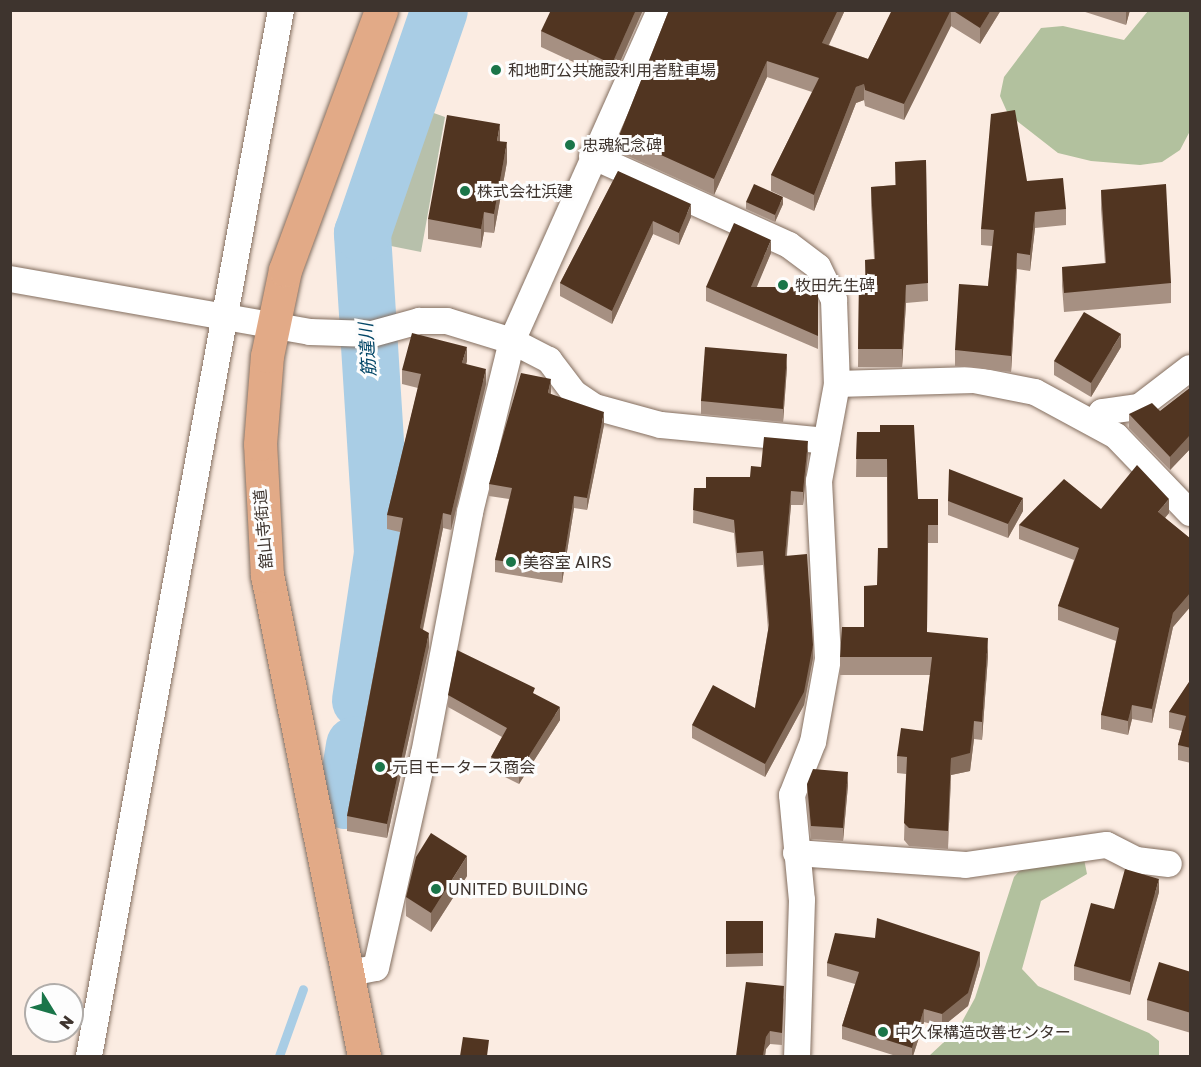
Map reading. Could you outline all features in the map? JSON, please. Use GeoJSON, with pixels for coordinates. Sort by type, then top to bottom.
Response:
{"type":"FeatureCollection","features":[{"type":"Feature","properties":{"kind":"main road","name":"舘山寺街道"},"geometry":{"type":"LineString","coordinates":[[364,1056],[350,973],[275,619],[262,532],[261,411],[273,326],[299,228],[381,10]]}},
{"type":"Feature","properties":{"kind":"street"},"geometry":{"type":"LineString","coordinates":[[89,1056],[281,10]]}},
{"type":"Feature","properties":{"kind":"street"},"geometry":{"type":"LineString","coordinates":[[350,973],[376,968],[424,754],[472,501],[512,341],[592,156],[660,10]]}},
{"type":"Feature","properties":{"kind":"street"},"geometry":{"type":"LineString","coordinates":[[592,156],[804,255],[818,267],[834,300],[837,384],[819,481],[828,659],[813,742],[792,795],[802,900],[797,1056]]}},
{"type":"Feature","properties":{"kind":"street"},"geometry":{"type":"LineString","coordinates":[[10,279],[273,326],[365,334],[434,319],[512,341],[549,360],[574,393],[595,407],[661,425],[826,441]]}},
{"type":"Feature","properties":{"kind":"street"},"geometry":{"type":"LineString","coordinates":[[1095,421],[1102,412],[1139,407],[1181,370],[1191,368]]}},
{"type":"Feature","properties":{"kind":"street"},"geometry":{"type":"LineString","coordinates":[[837,384],[943,379],[1004,384],[1064,403],[1095,421],[1139,457],[1191,513]]}},
{"type":"Feature","properties":{"kind":"street"},"geometry":{"type":"LineString","coordinates":[[796,853],[966,865],[1097,844],[1136,860],[1169,864]]}},
{"type":"Feature","properties":{"kind":"green space"},"geometry":{"type":"Polygon","coordinates":[[[1148,11],[1190,11],[1190,131],[1180,150],[1162,162],[1140,165],[1091,161],[1058,153],[1008,114],[1000,96],[1004,77],[1041,28],[1063,26],[1124,40],[1148,11]]]}},
{"type":"Feature","properties":{"kind":"green space"},"geometry":{"type":"Polygon","coordinates":[[[414,106],[445,117],[421,252],[391,246],[374,326],[370,251],[374,217],[414,106]]]}},
{"type":"Feature","properties":{"kind":"green space"},"geometry":{"type":"Polygon","coordinates":[[[1084,859],[1087,874],[1041,901],[1022,969],[1038,986],[1149,1033],[1159,1041],[1159,1056],[929,1056],[958,1029],[975,998],[1014,877],[1021,869],[1084,859]]]}},
{"type":"Feature","properties":{"kind":"building"},"geometry":{"type":"Polygon","coordinates":[[[551,10],[636,10],[612,64],[541,31],[551,10]]]}},
{"type":"Feature","properties":{"kind":"building"},"geometry":{"type":"Polygon","coordinates":[[[669,10],[838,10],[822,43],[868,59],[892,10],[951,10],[904,104],[865,90],[864,84],[856,87],[814,195],[771,175],[819,78],[767,61],[714,179],[619,136],[669,10]]]}},
{"type":"Feature","properties":{"kind":"building"},"geometry":{"type":"Polygon","coordinates":[[[952,10],[991,10],[980,28],[952,10]]]}},
{"type":"Feature","properties":{"kind":"building"},"geometry":{"type":"Polygon","coordinates":[[[1015,110],[1027,181],[1063,178],[1066,209],[1035,212],[1030,255],[1017,253],[1011,356],[955,350],[959,284],[988,286],[994,230],[981,229],[991,114],[1015,110]]]}},
{"type":"Feature","properties":{"kind":"building"},"geometry":{"type":"Polygon","coordinates":[[[447,115],[500,124],[497,141],[507,142],[494,214],[484,212],[481,229],[428,219],[447,115]]]}},
{"type":"Feature","properties":{"kind":"building"},"geometry":{"type":"Polygon","coordinates":[[[926,160],[928,283],[906,285],[902,349],[858,349],[859,283],[866,283],[865,260],[875,259],[871,187],[896,185],[895,162],[926,160]]]}},
{"type":"Feature","properties":{"kind":"building"},"geometry":{"type":"Polygon","coordinates":[[[618,171],[691,204],[679,233],[653,221],[612,311],[560,283],[618,171]]]}},
{"type":"Feature","properties":{"kind":"building"},"geometry":{"type":"Polygon","coordinates":[[[754,184],[783,197],[775,215],[746,202],[754,184]]]}},
{"type":"Feature","properties":{"kind":"building"},"geometry":{"type":"Polygon","coordinates":[[[1166,184],[1171,283],[1064,293],[1062,267],[1106,263],[1101,190],[1166,184]]]}},
{"type":"Feature","properties":{"kind":"building"},"geometry":{"type":"Polygon","coordinates":[[[734,223],[771,240],[751,287],[818,287],[818,336],[706,287],[734,223]]]}},
{"type":"Feature","properties":{"kind":"building"},"geometry":{"type":"Polygon","coordinates":[[[1084,312],[1121,334],[1091,383],[1054,361],[1084,312]]]}},
{"type":"Feature","properties":{"kind":"building"},"geometry":{"type":"Polygon","coordinates":[[[412,333],[467,347],[462,363],[486,369],[451,515],[443,513],[420,628],[429,633],[387,824],[347,816],[403,518],[387,515],[421,374],[402,370],[412,333]]]}},
{"type":"Feature","properties":{"kind":"building"},"geometry":{"type":"Polygon","coordinates":[[[705,347],[787,354],[783,409],[701,401],[705,347]]]}},
{"type":"Feature","properties":{"kind":"building"},"geometry":{"type":"Polygon","coordinates":[[[521,373],[551,379],[548,393],[604,412],[587,498],[574,496],[562,570],[495,560],[512,488],[489,484],[521,373]]]}},
{"type":"Feature","properties":{"kind":"building"},"geometry":{"type":"Polygon","coordinates":[[[1191,387],[1191,434],[1170,457],[1129,414],[1152,403],[1160,411],[1191,387]]]}},
{"type":"Feature","properties":{"kind":"building"},"geometry":{"type":"Polygon","coordinates":[[[880,425],[914,425],[918,499],[938,499],[938,525],[928,525],[927,632],[988,638],[982,722],[974,721],[970,753],[951,758],[948,831],[909,828],[904,823],[907,757],[897,756],[901,728],[923,731],[932,657],[840,657],[842,627],[864,627],[864,586],[877,585],[878,548],[888,548],[887,459],[856,459],[857,432],[880,432],[880,425]]]}},
{"type":"Feature","properties":{"kind":"building"},"geometry":{"type":"Polygon","coordinates":[[[764,437],[808,441],[803,492],[791,491],[785,556],[807,554],[813,645],[804,692],[765,764],[692,725],[713,685],[755,708],[769,625],[763,551],[737,553],[734,520],[693,510],[694,488],[706,488],[706,477],[750,477],[751,466],[761,467],[764,437]]]}},
{"type":"Feature","properties":{"kind":"building"},"geometry":{"type":"Polygon","coordinates":[[[1137,465],[1169,499],[1158,512],[1191,539],[1191,592],[1173,613],[1152,709],[1132,705],[1128,721],[1101,715],[1119,628],[1058,606],[1079,548],[1019,525],[1064,479],[1101,509],[1137,465]]]}},
{"type":"Feature","properties":{"kind":"building"},"geometry":{"type":"Polygon","coordinates":[[[949,469],[1023,498],[1008,524],[948,501],[949,469]]]}},
{"type":"Feature","properties":{"kind":"building"},"geometry":{"type":"Polygon","coordinates":[[[457,650],[535,688],[533,693],[560,707],[519,772],[491,757],[507,728],[448,695],[457,650]]]}},
{"type":"Feature","properties":{"kind":"building"},"geometry":{"type":"Polygon","coordinates":[[[1191,679],[1191,748],[1178,745],[1186,716],[1169,712],[1191,679]]]}},
{"type":"Feature","properties":{"kind":"building"},"geometry":{"type":"Polygon","coordinates":[[[813,769],[848,772],[843,828],[811,826],[807,784],[813,769]]]}},
{"type":"Feature","properties":{"kind":"building"},"geometry":{"type":"Polygon","coordinates":[[[431,833],[467,856],[431,913],[406,897],[416,857],[431,833]]]}},
{"type":"Feature","properties":{"kind":"building"},"geometry":{"type":"Polygon","coordinates":[[[1125,869],[1159,879],[1130,982],[1074,966],[1091,903],[1114,909],[1125,869]]]}},
{"type":"Feature","properties":{"kind":"building"},"geometry":{"type":"Polygon","coordinates":[[[877,918],[980,952],[968,993],[942,1014],[924,1009],[912,1048],[842,1026],[859,972],[827,963],[835,933],[875,938],[877,918]]]}},
{"type":"Feature","properties":{"kind":"building"},"geometry":{"type":"Polygon","coordinates":[[[726,921],[763,921],[763,953],[726,954],[726,921]]]}},
{"type":"Feature","properties":{"kind":"building"},"geometry":{"type":"Polygon","coordinates":[[[1159,962],[1191,972],[1191,1013],[1147,1000],[1159,962]]]}},
{"type":"Feature","properties":{"kind":"building"},"geometry":{"type":"Polygon","coordinates":[[[746,982],[784,986],[782,1033],[770,1031],[766,1037],[763,1056],[736,1056],[746,982]]]}},
{"type":"Feature","properties":{"kind":"building"},"geometry":{"type":"Polygon","coordinates":[[[463,1037],[489,1040],[487,1056],[460,1056],[463,1037]]]}},
{"type":"Feature","properties":{"kind":"waterway","name":"筋違川"},"geometry":{"type":"LineString","coordinates":[[360,700],[382,552],[362,233],[439,10]]}},
{"type":"Feature","properties":{"kind":"waterway","name":"筋違川"},"geometry":{"type":"LineString","coordinates":[[345,800],[354,745]]}},
{"type":"Feature","properties":{"kind":"waterway"},"geometry":{"type":"LineString","coordinates":[[279,1056],[303,989]]}},
{"type":"Feature","properties":{"kind":"place","name":"和地町公共施設利用者駐車場"},"geometry":{"type":"Point","coordinates":[496,70]}},
{"type":"Feature","properties":{"kind":"place","name":"忠魂紀念碑"},"geometry":{"type":"Point","coordinates":[570,145]}},
{"type":"Feature","properties":{"kind":"place","name":"株式会社浜建"},"geometry":{"type":"Point","coordinates":[465,191]}},
{"type":"Feature","properties":{"kind":"place","name":"牧田先生碑"},"geometry":{"type":"Point","coordinates":[783,285]}},
{"type":"Feature","properties":{"kind":"place","name":"美容室 AIRS"},"geometry":{"type":"Point","coordinates":[511,562]}},
{"type":"Feature","properties":{"kind":"place","name":"元目モータース商会"},"geometry":{"type":"Point","coordinates":[380,767]}},
{"type":"Feature","properties":{"kind":"place","name":"UNITED BUILDING"},"geometry":{"type":"Point","coordinates":[436,889]}},
{"type":"Feature","properties":{"kind":"place","name":"中久保構造改善センター"},"geometry":{"type":"Point","coordinates":[883,1032]}}]}
